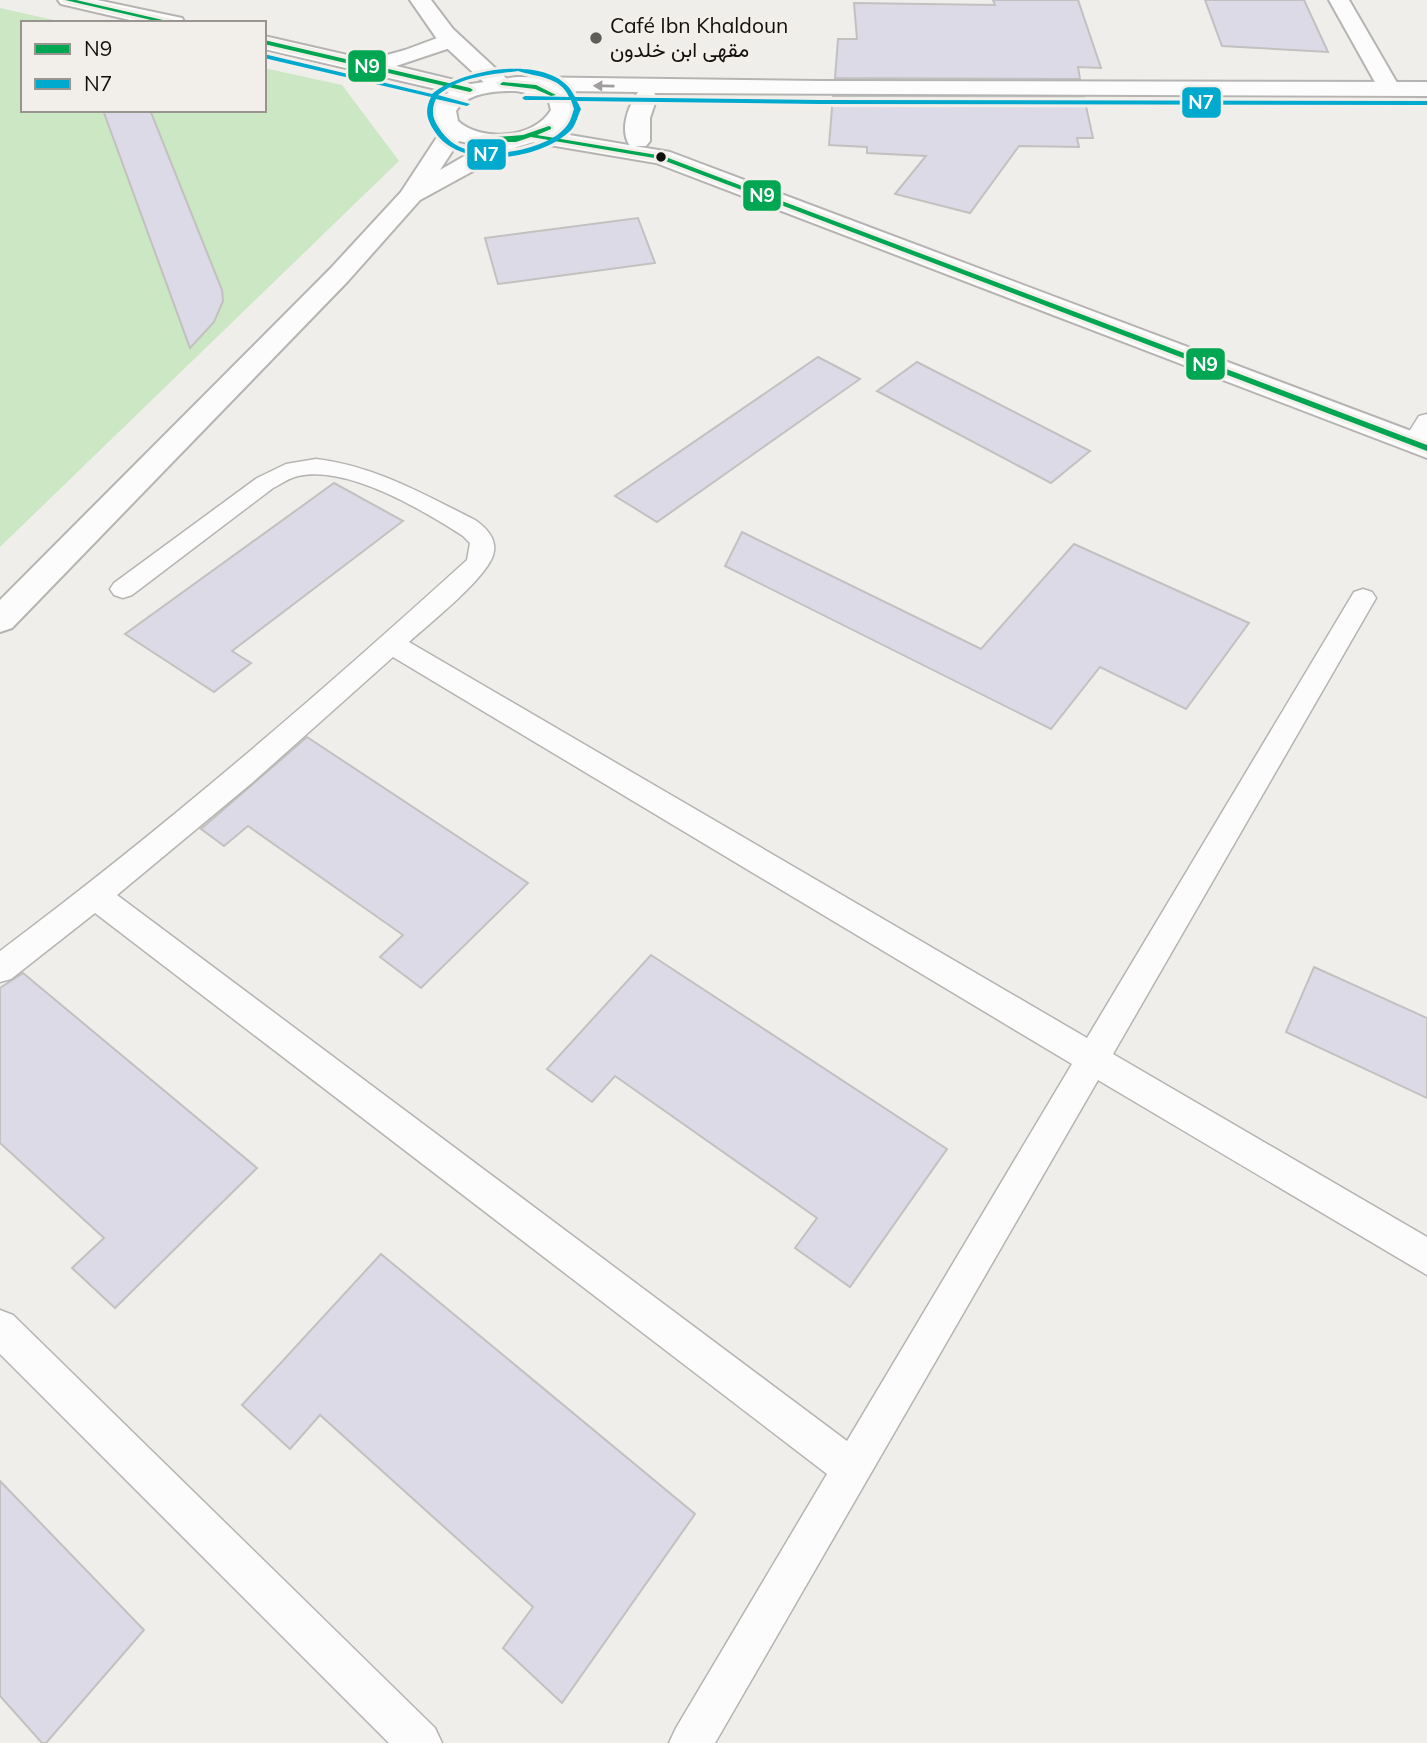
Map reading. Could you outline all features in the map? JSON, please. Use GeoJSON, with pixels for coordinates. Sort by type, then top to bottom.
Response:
{"type":"FeatureCollection","features":[{"type":"Feature","properties":{"kind":"main road"},"geometry":{"type":"LineString","coordinates":[[68,0],[165,21]]}},
{"type":"Feature","properties":{"kind":"main road"},"geometry":{"type":"LineString","coordinates":[[419,0],[446,37],[499,84]]}},
{"type":"Feature","properties":{"kind":"main road"},"geometry":{"type":"LineString","coordinates":[[1339,0],[1389,88]]}},
{"type":"Feature","properties":{"kind":"main road"},"geometry":{"type":"LineString","coordinates":[[372,66],[413,55],[446,37]]}},
{"type":"Feature","properties":{"kind":"main road"},"geometry":{"type":"LineString","coordinates":[[446,37],[457,64],[472,89]]}},
{"type":"Feature","properties":{"kind":"main road"},"geometry":{"type":"LineString","coordinates":[[266,42],[472,89]]}},
{"type":"Feature","properties":{"kind":"main road"},"geometry":{"type":"LineString","coordinates":[[337,58],[450,119],[478,140],[509,141],[534,136],[556,124],[562,115],[562,104],[554,95],[525,85]]}},
{"type":"Feature","properties":{"kind":"main road"},"geometry":{"type":"LineString","coordinates":[[0,620],[339,275],[410,197],[450,119],[455,99],[472,89],[499,84],[1427,89]]}},
{"type":"Feature","properties":{"kind":"main road"},"geometry":{"type":"LineString","coordinates":[[562,115],[697,87]]}},
{"type":"Feature","properties":{"kind":"main road"},"geometry":{"type":"LineString","coordinates":[[638,141],[636,127],[639,110],[646,97]]}},
{"type":"Feature","properties":{"kind":"main road"},"geometry":{"type":"LineString","coordinates":[[562,115],[627,134],[661,156]]}},
{"type":"Feature","properties":{"kind":"main road"},"geometry":{"type":"LineString","coordinates":[[534,136],[661,156],[1423,437]]}},
{"type":"Feature","properties":{"kind":"main road"},"geometry":{"type":"LineString","coordinates":[[410,197],[509,141]]}},
{"type":"Feature","properties":{"kind":"lane"},"geometry":{"type":"LineString","coordinates":[[0,970],[97,897],[392,644],[475,566],[482,556],[483,546],[475,531],[353,471],[304,468],[291,470],[265,483],[123,589]]}},
{"type":"Feature","properties":{"kind":"lane"},"geometry":{"type":"LineString","coordinates":[[691,1743],[1363,598]]}},
{"type":"Feature","properties":{"kind":"lane"},"geometry":{"type":"LineString","coordinates":[[392,644],[1427,1257]]}},
{"type":"Feature","properties":{"kind":"lane"},"geometry":{"type":"LineString","coordinates":[[97,897],[852,1469]]}},
{"type":"Feature","properties":{"kind":"lane"},"geometry":{"type":"LineString","coordinates":[[0,1328],[420,1743]]}},
{"type":"Feature","properties":{"kind":"green space"},"geometry":{"type":"Polygon","coordinates":[[[0,8],[58,21],[21,21],[21,112],[266,112],[266,68],[342,85],[399,161],[0,547],[0,8]]]}},
{"type":"Feature","properties":{"kind":"building"},"geometry":{"type":"Polygon","coordinates":[[[993,0],[1078,0],[1101,68],[1078,67],[1080,79],[835,78],[838,39],[857,39],[854,3],[995,5],[993,0]]]}},
{"type":"Feature","properties":{"kind":"building"},"geometry":{"type":"Polygon","coordinates":[[[1205,0],[1304,0],[1328,52],[1222,46],[1205,0]]]}},
{"type":"Feature","properties":{"kind":"building"},"geometry":{"type":"Polygon","coordinates":[[[833,96],[1084,97],[1093,138],[1077,138],[1079,147],[1019,146],[970,213],[895,194],[926,156],[867,153],[867,147],[829,145],[833,96]]]}},
{"type":"Feature","properties":{"kind":"building"},"geometry":{"type":"Polygon","coordinates":[[[104,112],[151,112],[222,290],[223,301],[214,322],[190,348],[104,112]]]}},
{"type":"Feature","properties":{"kind":"building"},"geometry":{"type":"Polygon","coordinates":[[[638,218],[655,263],[498,284],[485,238],[638,218]]]}},
{"type":"Feature","properties":{"kind":"building"},"geometry":{"type":"Polygon","coordinates":[[[818,357],[860,379],[657,522],[615,496],[818,357]]]}},
{"type":"Feature","properties":{"kind":"building"},"geometry":{"type":"Polygon","coordinates":[[[917,362],[1090,451],[1051,483],[877,391],[917,362]]]}},
{"type":"Feature","properties":{"kind":"building"},"geometry":{"type":"Polygon","coordinates":[[[334,483],[403,521],[232,651],[251,663],[214,692],[125,634],[334,483]]]}},
{"type":"Feature","properties":{"kind":"building"},"geometry":{"type":"Polygon","coordinates":[[[742,532],[981,649],[1074,544],[1249,623],[1186,709],[1100,667],[1051,729],[725,566],[742,532]]]}},
{"type":"Feature","properties":{"kind":"building"},"geometry":{"type":"Polygon","coordinates":[[[307,737],[528,883],[421,988],[380,957],[403,935],[248,826],[224,846],[201,829],[307,737]]]}},
{"type":"Feature","properties":{"kind":"building"},"geometry":{"type":"Polygon","coordinates":[[[651,955],[947,1149],[850,1287],[795,1248],[817,1218],[615,1076],[592,1102],[547,1069],[651,955]]]}},
{"type":"Feature","properties":{"kind":"building"},"geometry":{"type":"Polygon","coordinates":[[[1314,967],[1427,1018],[1427,1098],[1286,1032],[1314,967]]]}},
{"type":"Feature","properties":{"kind":"building"},"geometry":{"type":"Polygon","coordinates":[[[23,973],[257,1168],[115,1308],[72,1268],[104,1238],[0,1143],[0,988],[23,973]]]}},
{"type":"Feature","properties":{"kind":"building"},"geometry":{"type":"Polygon","coordinates":[[[381,1254],[695,1514],[562,1703],[503,1648],[533,1607],[320,1415],[290,1449],[242,1405],[381,1254]]]}},
{"type":"Feature","properties":{"kind":"building"},"geometry":{"type":"Polygon","coordinates":[[[0,1481],[144,1630],[46,1743],[42,1743],[0,1696],[0,1481]]]}},
{"type":"Feature","properties":{"kind":"transit line","name":"N9"},"geometry":{"type":"LineString","coordinates":[[68,0],[164,21]]}},
{"type":"Feature","properties":{"kind":"transit line","name":"N9"},"geometry":{"type":"LineString","coordinates":[[266,42],[470,90]]}},
{"type":"Feature","properties":{"kind":"transit line","name":"N7"},"geometry":{"type":"LineString","coordinates":[[266,56],[467,104]]}},
{"type":"Feature","properties":{"kind":"transit line","name":"N7"},"geometry":{"type":"LineString","coordinates":[[516,70],[475,75],[445,86],[435,95],[429,106],[430,120],[445,141],[468,153],[496,156],[526,151],[552,141],[570,126],[577,109],[569,90],[553,78],[521,71]]}},
{"type":"Feature","properties":{"kind":"transit line","name":"N9"},"geometry":{"type":"LineString","coordinates":[[503,84],[536,87],[553,95]]}},
{"type":"Feature","properties":{"kind":"transit line","name":"N7"},"geometry":{"type":"LineString","coordinates":[[525,98],[820,102],[1427,103]]}},
{"type":"Feature","properties":{"kind":"transit line","name":"N9"},"geometry":{"type":"LineString","coordinates":[[483,140],[524,137],[549,128]]}},
{"type":"Feature","properties":{"kind":"transit line","name":"N9"},"geometry":{"type":"LineString","coordinates":[[483,140],[516,140],[549,128]]}},
{"type":"Feature","properties":{"kind":"transit line","name":"N9"},"geometry":{"type":"LineString","coordinates":[[534,136],[661,157],[1427,448]]}},
{"type":"Feature","properties":{"kind":"place","name":"Café Ibn Khaldoun مقهى ابن خلدون"},"geometry":{"type":"Point","coordinates":[596,38]}}]}
